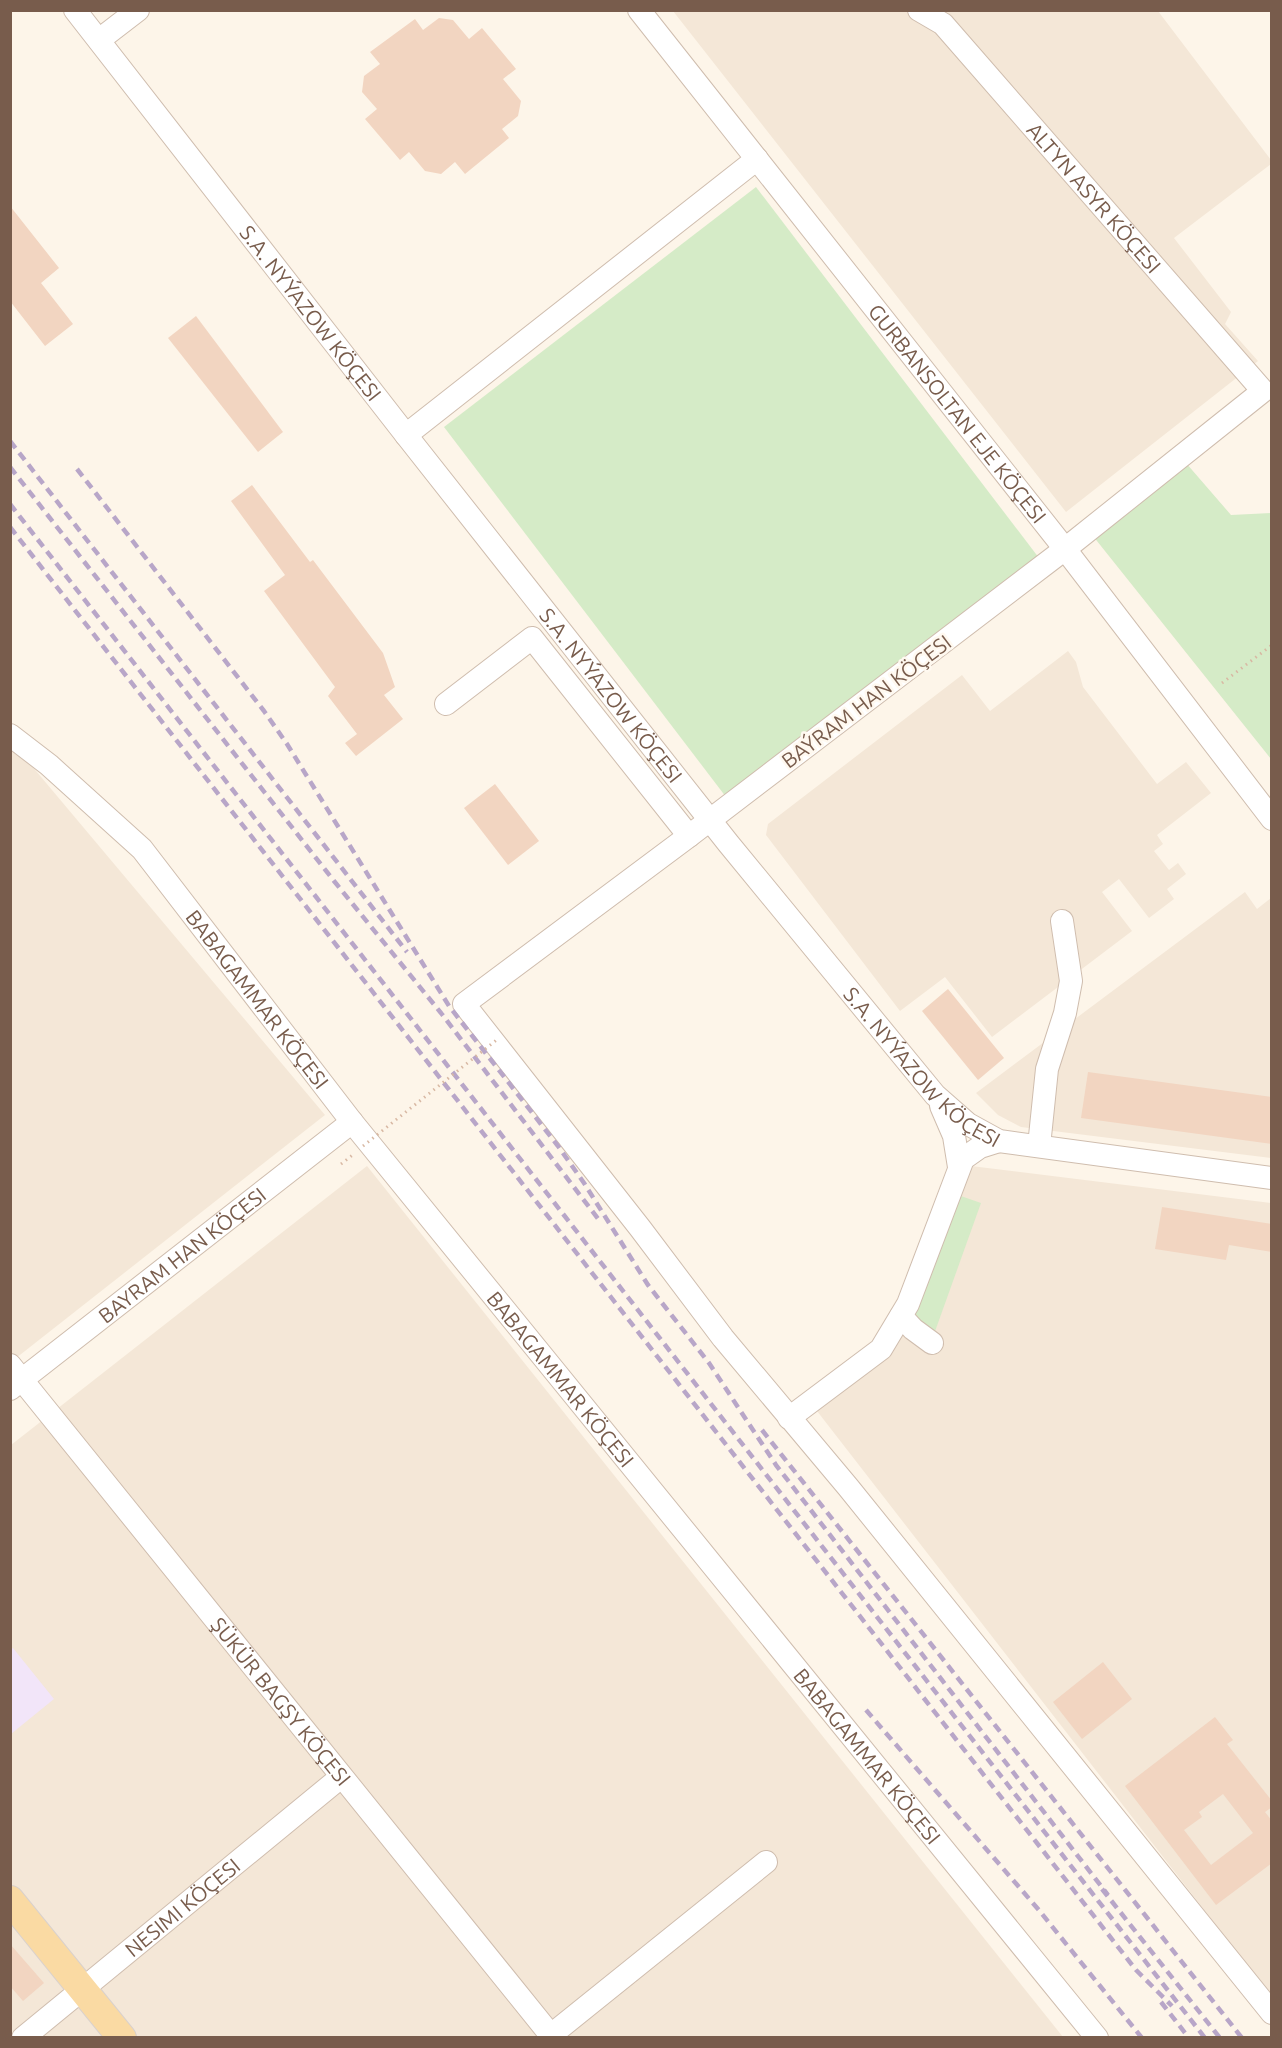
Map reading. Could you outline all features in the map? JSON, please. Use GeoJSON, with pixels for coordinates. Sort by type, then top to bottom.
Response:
{"type":"FeatureCollection","features":[{"type":"Feature","properties":{"kind":"main road"},"geometry":{"type":"LineString","coordinates":[[10,1900],[122,2037]]}},
{"type":"Feature","properties":{"kind":"street","name":"S.A. NYÝAZOW KÖÇESI"},"geometry":{"type":"LineString","coordinates":[[75,10],[710,820],[935,1095],[968,1124],[999,1141],[1272,1178]]}},
{"type":"Feature","properties":{"kind":"street"},"geometry":{"type":"LineString","coordinates":[[99,40],[138,10]]}},
{"type":"Feature","properties":{"kind":"street","name":"GURBANSOLTAN EJE KÖÇESI"},"geometry":{"type":"LineString","coordinates":[[639,10],[1065,549],[1272,819]]}},
{"type":"Feature","properties":{"kind":"street","name":"ALTYN ASYR KÖÇESI"},"geometry":{"type":"LineString","coordinates":[[919,10],[943,24],[1263,391]]}},
{"type":"Feature","properties":{"kind":"street"},"geometry":{"type":"LineString","coordinates":[[406,435],[757,159]]}},
{"type":"Feature","properties":{"kind":"street","name":"BAÝRAM HAN KÖÇESI"},"geometry":{"type":"LineString","coordinates":[[789,1418],[723,1338],[640,1228],[464,1004],[689,836],[1065,549],[1263,391]]}},
{"type":"Feature","properties":{"kind":"street"},"geometry":{"type":"LineString","coordinates":[[446,704],[532,638],[689,836]]}},
{"type":"Feature","properties":{"kind":"street","name":"BABAGAMMAR KÖÇESI"},"geometry":{"type":"LineString","coordinates":[[10,735],[49,765],[142,849],[352,1122],[1097,2037]]}},
{"type":"Feature","properties":{"kind":"street"},"geometry":{"type":"LineString","coordinates":[[1039,1146],[1047,1069],[1065,1013],[1071,981],[1062,921]]}},
{"type":"Feature","properties":{"kind":"street"},"geometry":{"type":"LineString","coordinates":[[935,1095],[954,1136],[959,1167]]}},
{"type":"Feature","properties":{"kind":"street","name":"BAYRAM HAN KÖÇESI"},"geometry":{"type":"LineString","coordinates":[[14,1378],[352,1122]]}},
{"type":"Feature","properties":{"kind":"street"},"geometry":{"type":"LineString","coordinates":[[999,1141],[974,1151],[963,1159],[908,1304],[881,1349],[789,1418],[848,1487],[1272,2013]]}},
{"type":"Feature","properties":{"kind":"street"},"geometry":{"type":"LineString","coordinates":[[902,1316],[913,1329],[932,1343]]}},
{"type":"Feature","properties":{"kind":"street","name":"ŞÜKÜR BAGŞY KÖÇESI"},"geometry":{"type":"LineString","coordinates":[[14,1378],[552,2036]]}},
{"type":"Feature","properties":{"kind":"street","name":"NESIMI KÖÇESI"},"geometry":{"type":"LineString","coordinates":[[23,2037],[341,1777]]}},
{"type":"Feature","properties":{"kind":"street"},"geometry":{"type":"LineString","coordinates":[[552,2036],[766,1862]]}},
{"type":"Feature","properties":{"kind":"path"},"geometry":{"type":"LineString","coordinates":[[1222,683],[1272,645]]}},
{"type":"Feature","properties":{"kind":"path"},"geometry":{"type":"LineString","coordinates":[[363,1146],[499,1038]]}},
{"type":"Feature","properties":{"kind":"shaded area"},"geometry":{"type":"Polygon","coordinates":[[[673,11],[1158,11],[1271,160],[1271,164],[1174,238],[1231,312],[1225,324],[1258,361],[1066,512],[673,11]]]}},
{"type":"Feature","properties":{"kind":"shaded area"},"geometry":{"type":"Polygon","coordinates":[[[1068,651],[1076,662],[1083,687],[1157,784],[1186,762],[1211,793],[1157,835],[1163,844],[1154,851],[1169,870],[1178,863],[1186,874],[1167,889],[1174,899],[1149,918],[1119,879],[1102,892],[1132,931],[992,1037],[945,977],[900,1011],[766,835],[768,824],[962,675],[990,711],[1068,651]]]}},
{"type":"Feature","properties":{"kind":"shaded area"},"geometry":{"type":"Polygon","coordinates":[[[10,740],[325,1115],[11,1362],[10,1362],[10,740]]]}},
{"type":"Feature","properties":{"kind":"shaded area"},"geometry":{"type":"Polygon","coordinates":[[[1245,892],[1257,909],[1271,898],[1271,1158],[1021,1127],[998,1115],[976,1093],[1245,892]]]}},
{"type":"Feature","properties":{"kind":"shaded area"},"geometry":{"type":"Polygon","coordinates":[[[367,1166],[1063,2037],[11,2038],[11,1445],[367,1166]]]}},
{"type":"Feature","properties":{"kind":"shaded area"},"geometry":{"type":"Polygon","coordinates":[[[971,1166],[1271,1203],[1271,1996],[817,1411],[889,1357],[971,1166]]]}},
{"type":"Feature","properties":{"kind":"shaded area"},"geometry":{"type":"Polygon","coordinates":[[[13,1648],[54,1699],[11,1734],[10,1650],[13,1648]]]}},
{"type":"Feature","properties":{"kind":"green space"},"geometry":{"type":"Polygon","coordinates":[[[756,187],[1039,558],[726,797],[444,427],[756,187]]]}},
{"type":"Feature","properties":{"kind":"green space"},"geometry":{"type":"Polygon","coordinates":[[[1186,463],[1231,515],[1271,513],[1271,759],[1093,536],[1186,463]]]}},
{"type":"Feature","properties":{"kind":"green space"},"geometry":{"type":"Polygon","coordinates":[[[955,1194],[981,1203],[933,1337],[910,1316],[955,1194]]]}},
{"type":"Feature","properties":{"kind":"building"},"geometry":{"type":"Polygon","coordinates":[[[439,18],[453,20],[469,39],[482,28],[516,69],[503,79],[521,101],[518,116],[502,129],[509,138],[465,174],[455,162],[441,174],[425,171],[409,152],[400,160],[365,119],[377,109],[362,92],[364,76],[380,64],[370,52],[415,19],[423,30],[439,18]]]}},
{"type":"Feature","properties":{"kind":"building"},"geometry":{"type":"Polygon","coordinates":[[[10,206],[59,268],[41,283],[73,324],[45,346],[10,301],[10,206]]]}},
{"type":"Feature","properties":{"kind":"building"},"geometry":{"type":"Polygon","coordinates":[[[196,316],[283,432],[258,452],[168,338],[196,316]]]}},
{"type":"Feature","properties":{"kind":"building"},"geometry":{"type":"Polygon","coordinates":[[[252,485],[310,562],[313,560],[383,653],[395,687],[384,695],[403,719],[356,756],[345,743],[357,734],[328,696],[335,687],[264,591],[285,575],[231,501],[252,485]]]}},
{"type":"Feature","properties":{"kind":"building"},"geometry":{"type":"Polygon","coordinates":[[[495,784],[539,841],[508,865],[464,808],[495,784]]]}},
{"type":"Feature","properties":{"kind":"building"},"geometry":{"type":"Polygon","coordinates":[[[948,989],[1004,1058],[978,1080],[922,1011],[948,989]]]}},
{"type":"Feature","properties":{"kind":"building"},"geometry":{"type":"Polygon","coordinates":[[[1088,1072],[1272,1097],[1272,1144],[1081,1118],[1088,1072]]]}},
{"type":"Feature","properties":{"kind":"building"},"geometry":{"type":"Polygon","coordinates":[[[1162,1207],[1272,1224],[1272,1252],[1229,1245],[1226,1260],[1155,1249],[1162,1207]]]}},
{"type":"Feature","properties":{"kind":"building"},"geometry":{"type":"Polygon","coordinates":[[[1103,1662],[1132,1699],[1082,1739],[1053,1702],[1103,1662]]]}},
{"type":"Feature","properties":{"kind":"building"},"geometry":{"type":"Polygon","coordinates":[[[1215,1717],[1233,1740],[1227,1744],[1272,1801],[1272,1807],[1265,1812],[1272,1821],[1272,1863],[1216,1905],[1125,1786],[1215,1717]],[[1223,1794],[1199,1812],[1202,1817],[1184,1830],[1211,1865],[1253,1833],[1223,1794]]]}},
{"type":"Feature","properties":{"kind":"building"},"geometry":{"type":"Polygon","coordinates":[[[10,1944],[44,1983],[23,2001],[10,1986],[10,1944]]]}},
{"type":"Feature","properties":{"kind":"railway"},"geometry":{"type":"LineString","coordinates":[[10,441],[407,952]]}},
{"type":"Feature","properties":{"kind":"railway"},"geometry":{"type":"LineString","coordinates":[[10,467],[334,881],[441,1013],[599,1220]]}},
{"type":"Feature","properties":{"kind":"railway"},"geometry":{"type":"LineString","coordinates":[[77,469],[264,711],[287,744],[449,1006],[558,1146],[648,1285],[709,1363],[776,1465],[1108,1895]]}},
{"type":"Feature","properties":{"kind":"railway"},"geometry":{"type":"LineString","coordinates":[[10,504],[1205,2038]]}},
{"type":"Feature","properties":{"kind":"railway"},"geometry":{"type":"LineString","coordinates":[[10,527],[1136,1970],[1172,2006]]}},
{"type":"Feature","properties":{"kind":"railway"},"geometry":{"type":"LineString","coordinates":[[762,1430],[1242,2038]]}},
{"type":"Feature","properties":{"kind":"railway"},"geometry":{"type":"LineString","coordinates":[[866,1710],[1038,1909],[1142,2038]]}},
{"type":"Feature","properties":{"kind":"railway"},"geometry":{"type":"LineString","coordinates":[[1102,1889],[1220,2038]]}},
{"type":"Feature","properties":{"kind":"railway"},"geometry":{"type":"LineString","coordinates":[[1161,2002],[1189,2038]]}}]}
